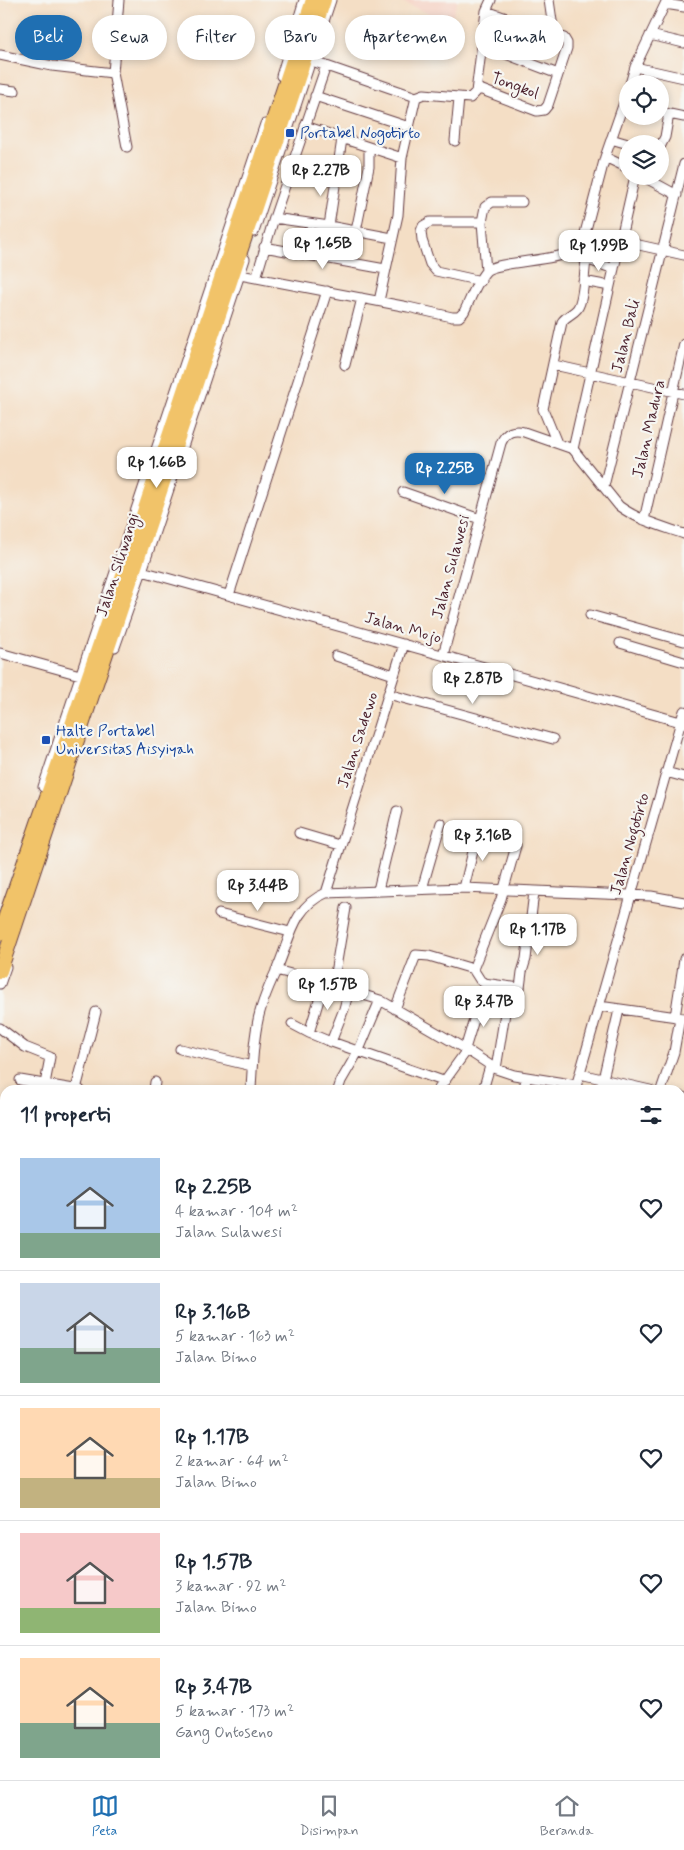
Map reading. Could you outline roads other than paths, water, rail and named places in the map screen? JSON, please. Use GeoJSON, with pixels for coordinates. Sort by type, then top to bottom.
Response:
{"type":"FeatureCollection","features":[{"type":"Feature","properties":{"kind":"highway","name":"Jalan Siliwangi"},"geometry":{"type":"LineString","coordinates":[[0,971],[115,638],[242,258],[260,179],[313,0]]}},
{"type":"Feature","properties":{"kind":"highway","name":"Jalan Siliwangi"},"geometry":{"type":"LineString","coordinates":[[268,155],[307,67],[324,0]]}},
{"type":"Feature","properties":{"kind":"highway","name":"Jalan Siliwangi"},"geometry":{"type":"LineString","coordinates":[[0,934],[220,268],[260,179]]}},
{"type":"Feature","properties":{"kind":"street"},"geometry":{"type":"LineString","coordinates":[[119,0],[113,73],[127,147]]}},
{"type":"Feature","properties":{"kind":"street"},"geometry":{"type":"LineString","coordinates":[[220,268],[304,0]]}},
{"type":"Feature","properties":{"kind":"street"},"geometry":{"type":"LineString","coordinates":[[0,984],[31,899],[115,638],[142,571],[240,275],[242,258],[331,0]]}},
{"type":"Feature","properties":{"kind":"street"},"geometry":{"type":"LineString","coordinates":[[486,15],[491,0]]}},
{"type":"Feature","properties":{"kind":"street"},"geometry":{"type":"LineString","coordinates":[[549,0],[551,15]]}},
{"type":"Feature","properties":{"kind":"street"},"geometry":{"type":"LineString","coordinates":[[633,75],[666,2],[684,7]]}},
{"type":"Feature","properties":{"kind":"street"},"geometry":{"type":"LineString","coordinates":[[486,11],[497,15]]}},
{"type":"Feature","properties":{"kind":"street"},"geometry":{"type":"LineString","coordinates":[[650,35],[684,43]]}},
{"type":"Feature","properties":{"kind":"street","name":"Tongkol"},"geometry":{"type":"LineString","coordinates":[[564,38],[567,43],[564,53]]}},
{"type":"Feature","properties":{"kind":"street"},"geometry":{"type":"LineString","coordinates":[[0,55],[52,66],[113,73]]}},
{"type":"Feature","properties":{"kind":"street"},"geometry":{"type":"LineString","coordinates":[[307,67],[326,66],[416,97],[424,94],[470,98],[476,92],[480,60]]}},
{"type":"Feature","properties":{"kind":"street"},"geometry":{"type":"LineString","coordinates":[[521,60],[558,74]]}},
{"type":"Feature","properties":{"kind":"street","name":"Tongkol"},"geometry":{"type":"LineString","coordinates":[[477,88],[541,111],[548,105],[562,60]]}},
{"type":"Feature","properties":{"kind":"street"},"geometry":{"type":"LineString","coordinates":[[256,278],[264,247],[326,66]]}},
{"type":"Feature","properties":{"kind":"street"},"geometry":{"type":"LineString","coordinates":[[635,67],[684,78]]}},
{"type":"Feature","properties":{"kind":"street"},"geometry":{"type":"LineString","coordinates":[[0,89],[15,91]]}},
{"type":"Feature","properties":{"kind":"street"},"geometry":{"type":"LineString","coordinates":[[315,96],[409,127]]}},
{"type":"Feature","properties":{"kind":"street"},"geometry":{"type":"LineString","coordinates":[[379,301],[398,215],[402,158],[416,97]]}},
{"type":"Feature","properties":{"kind":"street"},"geometry":{"type":"LineString","coordinates":[[455,141],[459,98]]}},
{"type":"Feature","properties":{"kind":"street"},"geometry":{"type":"LineString","coordinates":[[669,114],[684,117]]}},
{"type":"Feature","properties":{"kind":"street"},"geometry":{"type":"LineString","coordinates":[[240,275],[459,317],[464,312],[486,271],[494,267],[541,260],[569,253],[578,245],[584,237],[611,139],[619,119]]}},
{"type":"Feature","properties":{"kind":"street"},"geometry":{"type":"LineString","coordinates":[[305,126],[402,158]]}},
{"type":"Feature","properties":{"kind":"street"},"geometry":{"type":"LineString","coordinates":[[329,226],[342,139]]}},
{"type":"Feature","properties":{"kind":"street"},"geometry":{"type":"LineString","coordinates":[[611,139],[619,141]]}},
{"type":"Feature","properties":{"kind":"street"},"geometry":{"type":"LineString","coordinates":[[356,231],[369,167],[369,148]]}},
{"type":"Feature","properties":{"kind":"street"},"geometry":{"type":"LineString","coordinates":[[606,157],[619,164]]}},
{"type":"Feature","properties":{"kind":"street","name":"Jalan Bali"},"geometry":{"type":"LineString","coordinates":[[604,486],[684,164]]}},
{"type":"Feature","properties":{"kind":"street"},"geometry":{"type":"LineString","coordinates":[[572,449],[633,185]]}},
{"type":"Feature","properties":{"kind":"street"},"geometry":{"type":"LineString","coordinates":[[659,185],[677,195]]}},
{"type":"Feature","properties":{"kind":"street"},"geometry":{"type":"LineString","coordinates":[[486,271],[482,222],[483,210],[488,203],[496,201],[522,202]]}},
{"type":"Feature","properties":{"kind":"street"},"geometry":{"type":"LineString","coordinates":[[274,218],[392,238]]}},
{"type":"Feature","properties":{"kind":"street"},"geometry":{"type":"LineString","coordinates":[[480,281],[436,271],[430,264],[421,232],[423,226],[430,222],[482,222]]}},
{"type":"Feature","properties":{"kind":"street"},"geometry":{"type":"LineString","coordinates":[[621,241],[684,255]]}},
{"type":"Feature","properties":{"kind":"street"},"geometry":{"type":"LineString","coordinates":[[264,247],[385,269]]}},
{"type":"Feature","properties":{"kind":"street"},"geometry":{"type":"LineString","coordinates":[[569,253],[586,261],[614,269]]}},
{"type":"Feature","properties":{"kind":"street"},"geometry":{"type":"LineString","coordinates":[[557,443],[543,409],[562,322],[577,309],[581,301],[586,261]]}},
{"type":"Feature","properties":{"kind":"street"},"geometry":{"type":"LineString","coordinates":[[583,281],[610,286]]}},
{"type":"Feature","properties":{"kind":"street"},"geometry":{"type":"LineString","coordinates":[[229,595],[327,291]]}},
{"type":"Feature","properties":{"kind":"street"},"geometry":{"type":"LineString","coordinates":[[345,365],[362,298]]}},
{"type":"Feature","properties":{"kind":"street","name":"Jalan Madura"},"geometry":{"type":"LineString","coordinates":[[644,520],[684,345]]}},
{"type":"Feature","properties":{"kind":"street"},"geometry":{"type":"LineString","coordinates":[[554,365],[684,394]]}},
{"type":"Feature","properties":{"kind":"street","name":"Jalan Sulawesi"},"geometry":{"type":"LineString","coordinates":[[443,655],[504,436],[512,431],[518,430],[572,449],[604,486],[618,506],[644,520],[684,534]]}},
{"type":"Feature","properties":{"kind":"street"},"geometry":{"type":"LineString","coordinates":[[403,492],[480,520]]}},
{"type":"Feature","properties":{"kind":"street","name":"Jalan Mojo"},"geometry":{"type":"LineString","coordinates":[[142,571],[682,722]]}},
{"type":"Feature","properties":{"kind":"street"},"geometry":{"type":"LineString","coordinates":[[0,918],[80,675],[110,602]]}},
{"type":"Feature","properties":{"kind":"street"},"geometry":{"type":"LineString","coordinates":[[590,615],[684,641]]}},
{"type":"Feature","properties":{"kind":"street"},"geometry":{"type":"LineString","coordinates":[[620,643],[684,662]]}},
{"type":"Feature","properties":{"kind":"street","name":"Jalan Sadewo"},"geometry":{"type":"LineString","coordinates":[[326,893],[404,644]]}},
{"type":"Feature","properties":{"kind":"street"},"geometry":{"type":"LineString","coordinates":[[0,653],[80,675]]}},
{"type":"Feature","properties":{"kind":"street"},"geometry":{"type":"LineString","coordinates":[[336,656],[394,675]]}},
{"type":"Feature","properties":{"kind":"street"},"geometry":{"type":"LineString","coordinates":[[388,694],[553,739]]}},
{"type":"Feature","properties":{"kind":"street","name":"Jalan Nogotirto"},"geometry":{"type":"LineString","coordinates":[[577,1085],[684,711]]}},
{"type":"Feature","properties":{"kind":"street"},"geometry":{"type":"LineString","coordinates":[[666,772],[684,777]]}},
{"type":"Feature","properties":{"kind":"street"},"geometry":{"type":"LineString","coordinates":[[378,890],[397,811]]}},
{"type":"Feature","properties":{"kind":"street"},"geometry":{"type":"LineString","coordinates":[[422,889],[441,824]]}},
{"type":"Feature","properties":{"kind":"street"},"geometry":{"type":"LineString","coordinates":[[464,888],[478,831]]}},
{"type":"Feature","properties":{"kind":"street"},"geometry":{"type":"LineString","coordinates":[[298,833],[340,845]]}},
{"type":"Feature","properties":{"kind":"street"},"geometry":{"type":"LineString","coordinates":[[473,969],[503,891],[516,846]]}},
{"type":"Feature","properties":{"kind":"street"},"geometry":{"type":"LineString","coordinates":[[251,1085],[257,1022],[290,932],[299,915],[314,898],[326,893],[464,888],[652,896],[684,902]]}},
{"type":"Feature","properties":{"kind":"street"},"geometry":{"type":"LineString","coordinates":[[395,1009],[416,955],[419,954],[473,969],[484,983],[509,988],[520,988],[526,959],[534,892]]}},
{"type":"Feature","properties":{"kind":"street"},"geometry":{"type":"LineString","coordinates":[[309,1033],[328,984],[346,908]]}},
{"type":"Feature","properties":{"kind":"street"},"geometry":{"type":"LineString","coordinates":[[219,914],[290,932]]}},
{"type":"Feature","properties":{"kind":"street"},"geometry":{"type":"LineString","coordinates":[[663,1085],[674,1052],[680,1018],[684,959]]}},
{"type":"Feature","properties":{"kind":"street"},"geometry":{"type":"LineString","coordinates":[[276,970],[380,1000],[466,1049],[493,1068],[566,1085]]}},
{"type":"Feature","properties":{"kind":"street"},"geometry":{"type":"LineString","coordinates":[[485,1085],[493,1068],[509,988]]}},
{"type":"Feature","properties":{"kind":"street"},"geometry":{"type":"LineString","coordinates":[[331,1042],[349,990]]}},
{"type":"Feature","properties":{"kind":"street"},"geometry":{"type":"LineString","coordinates":[[340,1085],[359,1050],[380,1000]]}},
{"type":"Feature","properties":{"kind":"street"},"geometry":{"type":"LineString","coordinates":[[440,1085],[466,1049],[480,1000]]}},
{"type":"Feature","properties":{"kind":"street"},"geometry":{"type":"LineString","coordinates":[[599,1006],[680,1018]]}},
{"type":"Feature","properties":{"kind":"street"},"geometry":{"type":"LineString","coordinates":[[603,1079],[619,1010]]}},
{"type":"Feature","properties":{"kind":"street"},"geometry":{"type":"LineString","coordinates":[[77,1085],[96,1012]]}},
{"type":"Feature","properties":{"kind":"street"},"geometry":{"type":"LineString","coordinates":[[292,1024],[331,1042],[443,1080]]}},
{"type":"Feature","properties":{"kind":"street"},"geometry":{"type":"LineString","coordinates":[[0,1028],[26,1047],[50,1057],[45,1084]]}},
{"type":"Feature","properties":{"kind":"street"},"geometry":{"type":"LineString","coordinates":[[180,1049],[252,1066]]}},
{"type":"Feature","properties":{"kind":"street"},"geometry":{"type":"LineString","coordinates":[[580,1074],[629,1085]]}},
{"type":"Feature","properties":{"kind":"street"},"geometry":{"type":"LineString","coordinates":[[525,1085],[527,1077]]}},
{"type":"Feature","properties":{"kind":"street"},"geometry":{"type":"LineString","coordinates":[[27,1084],[50,1085]]}},
{"type":"Feature","properties":{"kind":"place","name":"Portabel Nogotirto"},"geometry":{"type":"Point","coordinates":[290,133]}},
{"type":"Feature","properties":{"kind":"place","name":"Halte Portabel Universitas Aisyiyah"},"geometry":{"type":"Point","coordinates":[46,740]}}]}
